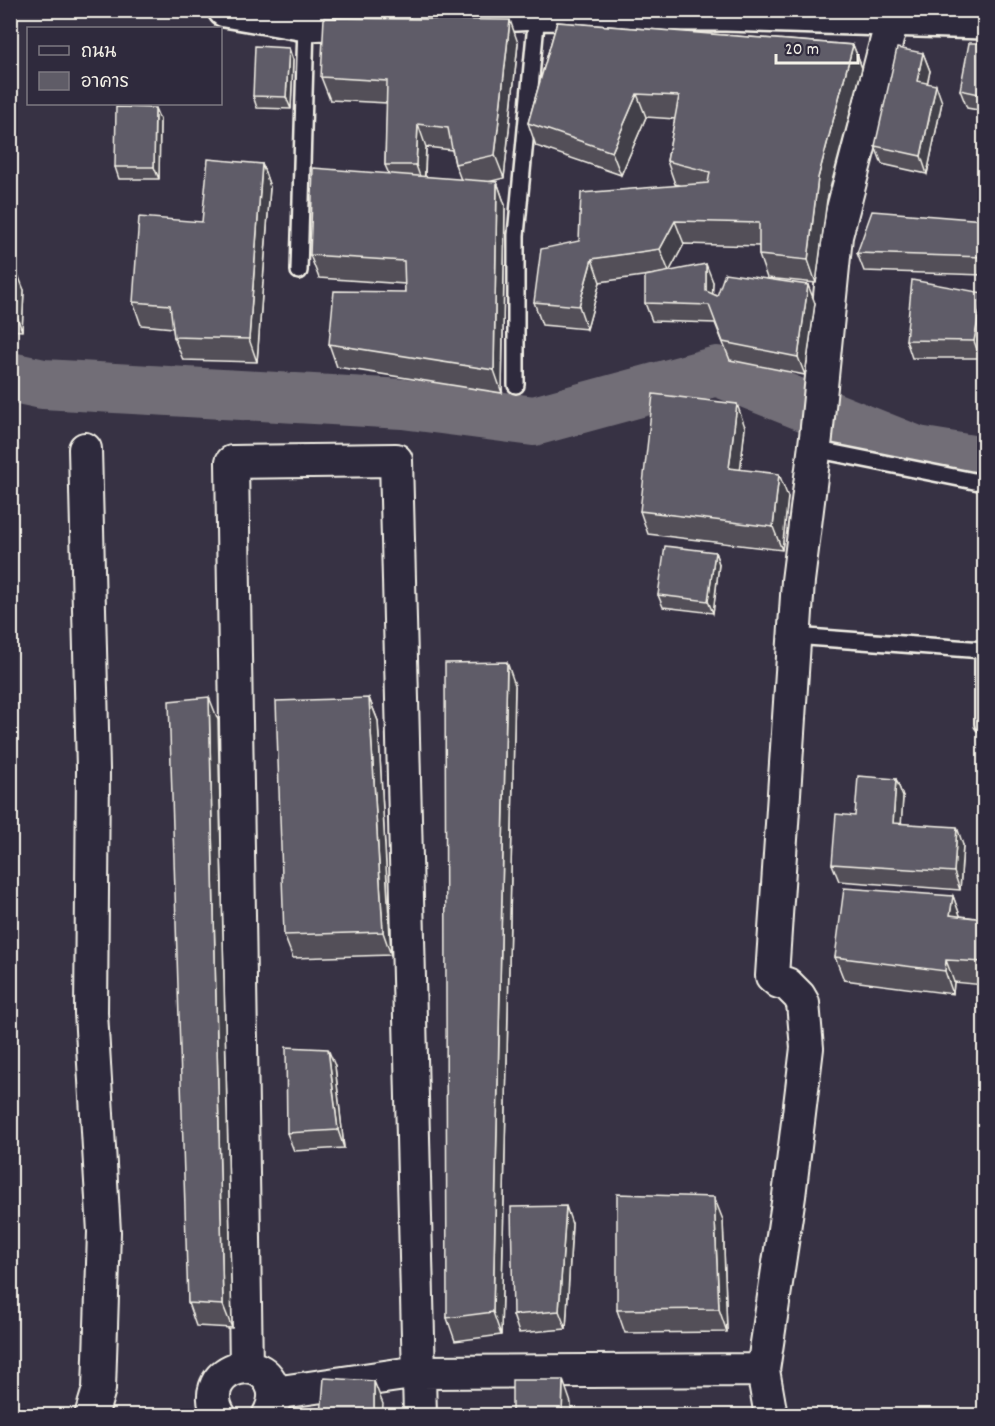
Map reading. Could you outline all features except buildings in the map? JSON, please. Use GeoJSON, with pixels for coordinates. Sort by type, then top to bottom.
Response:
{"type":"FeatureCollection","features":[{"type":"Feature","properties":{"kind":"street"},"geometry":{"type":"LineString","coordinates":[[225,10],[306,24],[537,12],[726,14],[984,22]]}},
{"type":"Feature","properties":{"kind":"street"},"geometry":{"type":"LineString","coordinates":[[771,1416],[763,1370],[789,1196],[807,1048],[804,1003],[787,984],[779,982],[772,976],[798,581],[836,236],[892,20]]}},
{"type":"Feature","properties":{"kind":"street"},"geometry":{"type":"LineString","coordinates":[[85,449],[93,769],[91,1013],[104,1232],[99,1389],[91,1416]]}},
{"type":"Feature","properties":{"kind":"street"},"geometry":{"type":"LineString","coordinates":[[246,1367],[232,462],[396,460],[420,1416]]}},
{"type":"Feature","properties":{"kind":"street"},"geometry":{"type":"LineString","coordinates":[[220,1416],[215,1405],[216,1386],[220,1378],[236,1368],[246,1367],[255,1369],[271,1383],[271,1404],[419,1372],[763,1370]]}},
{"type":"Feature","properties":{"kind":"lane"},"geometry":{"type":"LineString","coordinates":[[516,385],[516,235],[537,12]]}},
{"type":"Feature","properties":{"kind":"lane"},"geometry":{"type":"LineString","coordinates":[[299,271],[306,24]]}},
{"type":"Feature","properties":{"kind":"lane"},"geometry":{"type":"LineString","coordinates":[[815,443],[984,483]]}},
{"type":"Feature","properties":{"kind":"lane"},"geometry":{"type":"LineString","coordinates":[[794,636],[983,650],[983,724]]}},
{"type":"Feature","properties":{"kind":"waterway"},"geometry":{"type":"LineString","coordinates":[[10,377],[43,384],[403,404],[534,421],[717,371],[917,451],[984,462]]}}]}
